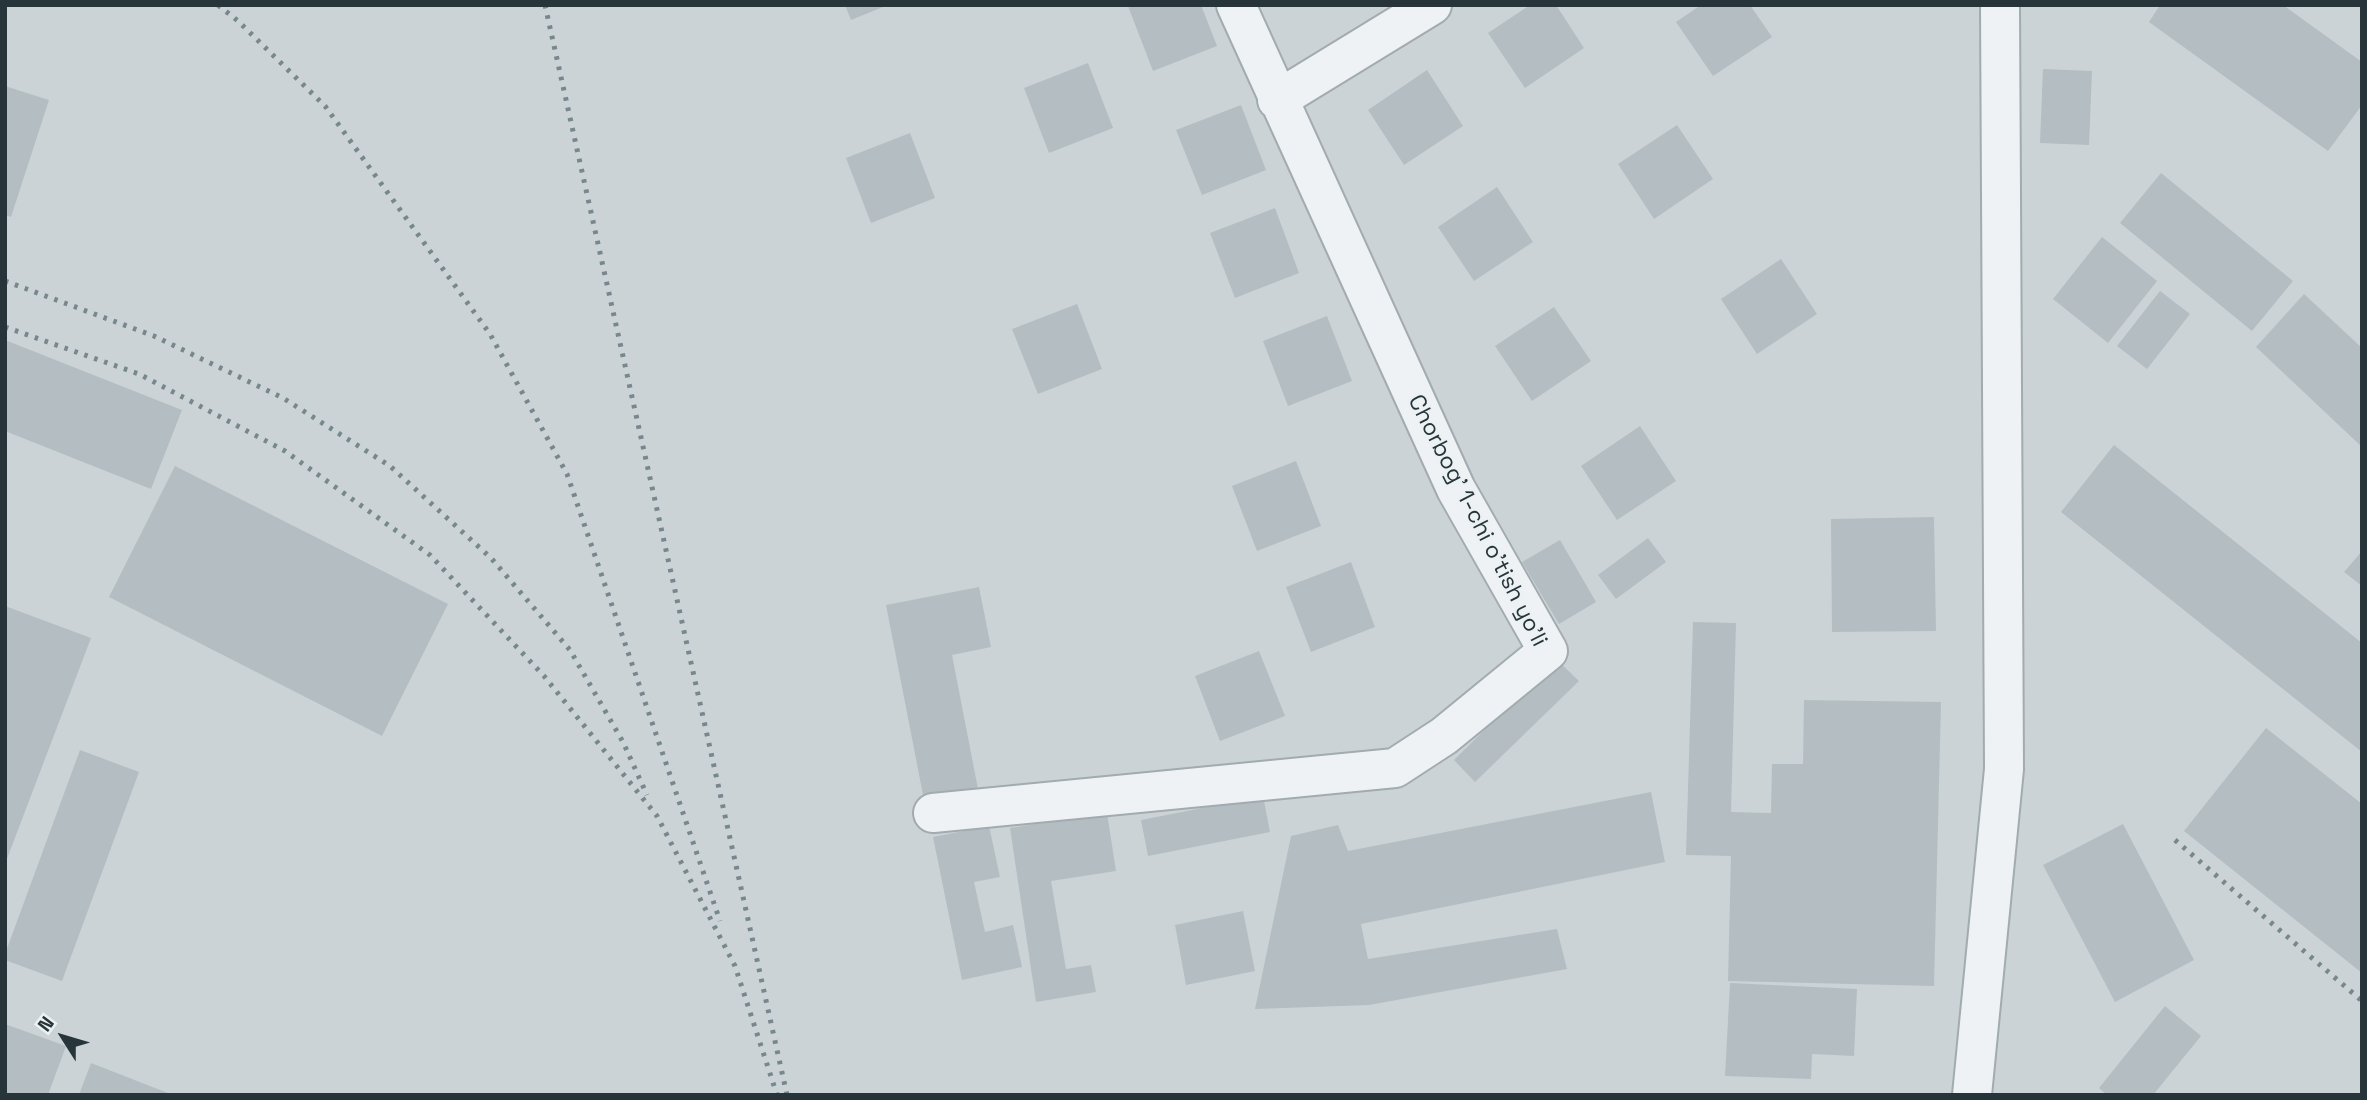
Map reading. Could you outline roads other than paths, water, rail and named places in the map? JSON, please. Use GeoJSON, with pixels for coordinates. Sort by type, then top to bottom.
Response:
{"type":"FeatureCollection","features":[{"type":"Feature","properties":{"kind":"street","name":"Chorbog' 1-chi o'tish yo'li"},"geometry":{"type":"LineString","coordinates":[[933,813],[1395,768],[1444,736],[1548,651],[1456,488],[1236,5]]}},
{"type":"Feature","properties":{"kind":"street"},"geometry":{"type":"LineString","coordinates":[[1277,100],[1432,5]]}},
{"type":"Feature","properties":{"kind":"street"},"geometry":{"type":"LineString","coordinates":[[1972,1095],[2004,769],[2000,5]]}},
{"type":"Feature","properties":{"kind":"railway"},"geometry":{"type":"LineString","coordinates":[[218,5],[325,106],[490,334],[567,474],[720,921]]}},
{"type":"Feature","properties":{"kind":"railway"},"geometry":{"type":"LineString","coordinates":[[545,5],[787,1095]]}},
{"type":"Feature","properties":{"kind":"railway"},"geometry":{"type":"LineString","coordinates":[[5,281],[154,336],[283,398],[390,466],[491,558],[570,650],[623,742],[647,795]]}},
{"type":"Feature","properties":{"kind":"railway"},"geometry":{"type":"LineString","coordinates":[[5,327],[139,374],[285,451],[430,555],[544,676],[657,816],[735,966],[777,1095]]}},
{"type":"Feature","properties":{"kind":"railway"},"geometry":{"type":"LineString","coordinates":[[2175,840],[2362,1001]]}}]}
